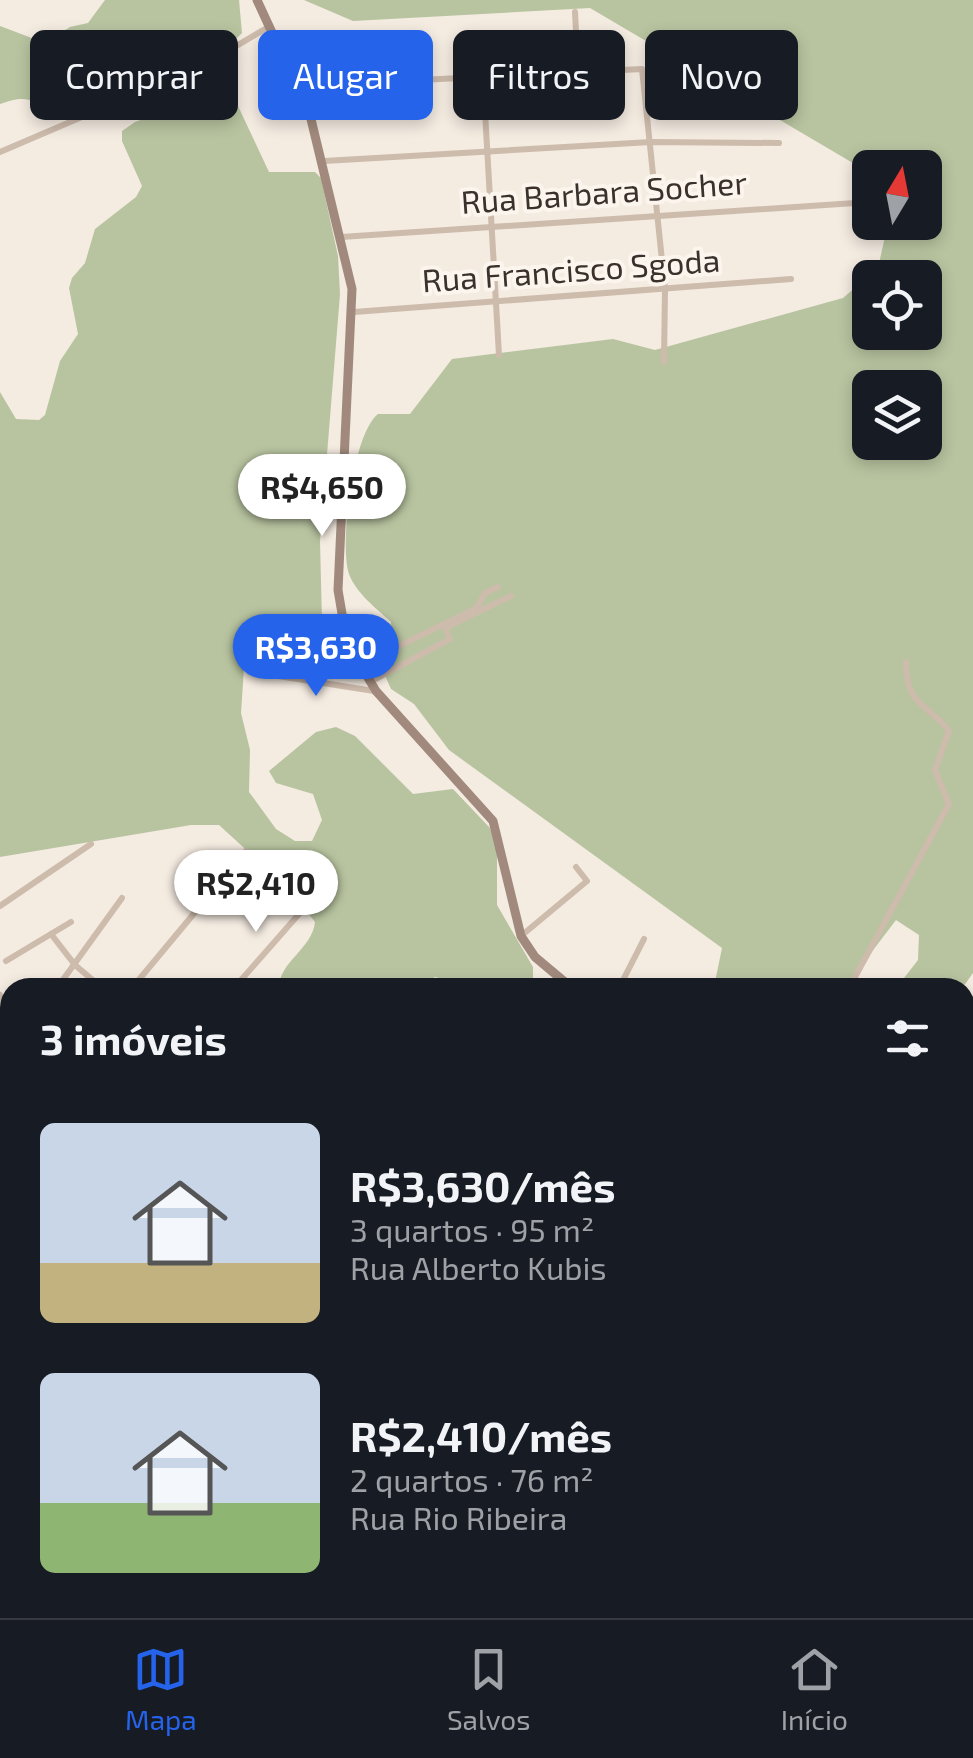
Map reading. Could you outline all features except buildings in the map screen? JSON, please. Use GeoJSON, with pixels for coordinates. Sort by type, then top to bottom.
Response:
{"type":"FeatureCollection","features":[{"type":"Feature","properties":{"kind":"street"},"geometry":{"type":"LineString","coordinates":[[257,0],[272,30]]}},
{"type":"Feature","properties":{"kind":"street"},"geometry":{"type":"LineString","coordinates":[[575,12],[576,30]]}},
{"type":"Feature","properties":{"kind":"street"},"geometry":{"type":"LineString","coordinates":[[0,152],[208,62],[270,26]]}},
{"type":"Feature","properties":{"kind":"street"},"geometry":{"type":"LineString","coordinates":[[625,69],[642,69],[652,142],[664,289],[664,362]]}},
{"type":"Feature","properties":{"kind":"street"},"geometry":{"type":"LineString","coordinates":[[311,120],[341,236],[354,312],[338,590],[347,643],[373,687],[493,821],[521,936],[558,978]]}},
{"type":"Feature","properties":{"kind":"street"},"geometry":{"type":"LineString","coordinates":[[485,120],[498,355]]}},
{"type":"Feature","properties":{"kind":"street"},"geometry":{"type":"LineString","coordinates":[[324,161],[652,142],[780,143]]}},
{"type":"Feature","properties":{"kind":"street","name":"Rua Barbara Socher"},"geometry":{"type":"LineString","coordinates":[[341,236],[852,203]]}},
{"type":"Feature","properties":{"kind":"street","name":"Rua Francisco Sgoda"},"geometry":{"type":"LineString","coordinates":[[354,312],[792,279]]}},
{"type":"Feature","properties":{"kind":"street"},"geometry":{"type":"LineString","coordinates":[[358,666],[476,608],[484,593],[498,587]]}},
{"type":"Feature","properties":{"kind":"street"},"geometry":{"type":"LineString","coordinates":[[253,672],[373,687],[450,639],[445,628],[511,596]]}},
{"type":"Feature","properties":{"kind":"street"},"geometry":{"type":"LineString","coordinates":[[854,978],[948,804],[935,770],[949,731],[914,700],[906,681],[906,662]]}},
{"type":"Feature","properties":{"kind":"street"},"geometry":{"type":"LineString","coordinates":[[0,906],[91,844]]}},
{"type":"Feature","properties":{"kind":"street"},"geometry":{"type":"LineString","coordinates":[[140,978],[246,852]]}},
{"type":"Feature","properties":{"kind":"street"},"geometry":{"type":"LineString","coordinates":[[521,936],[587,881],[576,867]]}},
{"type":"Feature","properties":{"kind":"street"},"geometry":{"type":"LineString","coordinates":[[64,978],[122,898]]}},
{"type":"Feature","properties":{"kind":"street"},"geometry":{"type":"LineString","coordinates":[[243,978],[306,906]]}},
{"type":"Feature","properties":{"kind":"street"},"geometry":{"type":"LineString","coordinates":[[6,961],[71,922]]}},
{"type":"Feature","properties":{"kind":"street"},"geometry":{"type":"LineString","coordinates":[[52,934],[74,965],[90,978]]}},
{"type":"Feature","properties":{"kind":"street"},"geometry":{"type":"LineString","coordinates":[[624,978],[644,939]]}},
{"type":"Feature","properties":{"kind":"green space"},"geometry":{"type":"Polygon","coordinates":[[[105,0],[239,0],[242,33],[238,37],[238,30],[65,30],[88,23],[105,0]]]}},
{"type":"Feature","properties":{"kind":"green space"},"geometry":{"type":"Polygon","coordinates":[[[304,0],[973,0],[973,973],[969,978],[904,978],[918,960],[919,935],[896,920],[852,978],[716,978],[722,948],[449,750],[414,704],[391,689],[386,678],[391,622],[356,588],[349,574],[346,539],[350,490],[369,425],[378,414],[410,414],[452,359],[613,339],[655,350],[843,298],[852,290],[852,350],[942,350],[942,260],[880,260],[884,240],[942,240],[942,150],[852,150],[852,162],[780,120],[798,120],[798,30],[645,30],[645,40],[590,8],[353,21],[304,0]]]}},
{"type":"Feature","properties":{"kind":"green space"},"geometry":{"type":"Polygon","coordinates":[[[0,26],[30,37],[30,101],[16,99],[0,104],[0,26]]]}},
{"type":"Feature","properties":{"kind":"green space"},"geometry":{"type":"Polygon","coordinates":[[[238,106],[269,172],[315,172],[321,178],[338,256],[340,294],[320,541],[323,662],[313,672],[244,667],[241,713],[250,750],[249,792],[276,829],[295,841],[312,841],[322,820],[313,794],[276,783],[269,771],[316,732],[336,727],[355,736],[413,794],[453,789],[490,828],[497,846],[497,905],[533,967],[533,978],[281,978],[308,940],[315,922],[288,888],[219,825],[191,825],[0,857],[0,392],[16,419],[39,420],[45,415],[60,361],[78,334],[69,288],[72,278],[85,263],[95,229],[136,197],[142,186],[122,141],[122,131],[141,120],[238,120],[238,106]]]}}]}
